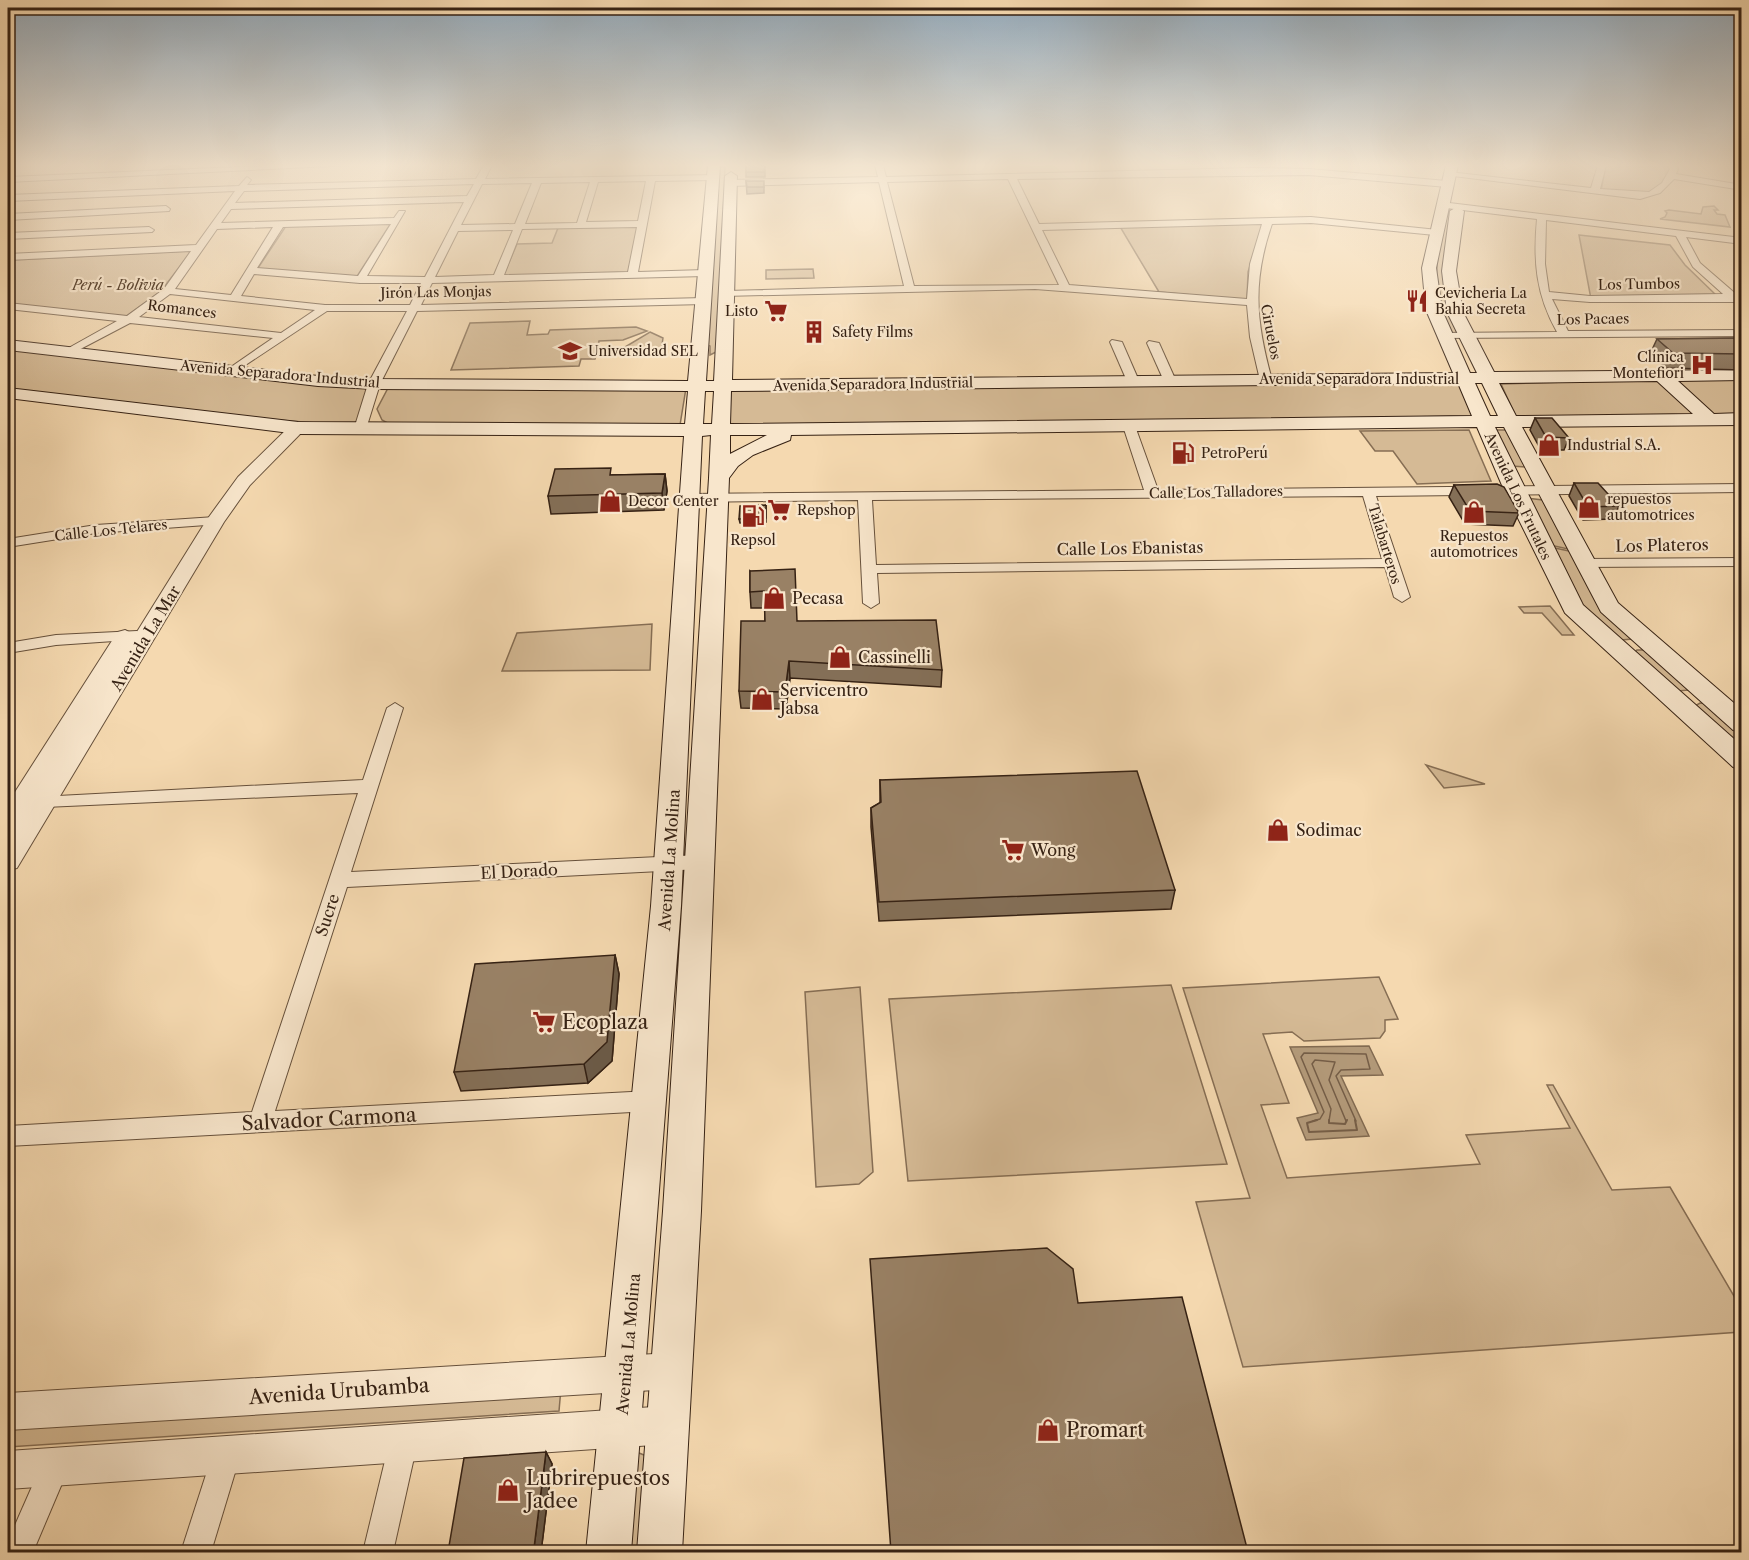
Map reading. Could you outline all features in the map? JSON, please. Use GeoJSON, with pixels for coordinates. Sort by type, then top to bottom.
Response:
{"type":"FeatureCollection","features":[{"type":"Feature","properties":{"kind":"main road","name":"Avenida La Molina"},"geometry":{"type":"LineString","coordinates":[[708,238],[700,344],[717,371]]}},
{"type":"Feature","properties":{"kind":"main road","name":"Avenida La Molina"},"geometry":{"type":"LineString","coordinates":[[659,1552],[699,862],[691,741],[698,599],[707,430],[727,294],[729,238]]}},
{"type":"Feature","properties":{"kind":"main road","name":"Avenida Los Frutales"},"geometry":{"type":"LineString","coordinates":[[1434,238],[1429,268],[1434,310],[1444,336],[1512,422],[1583,564],[1609,607],[1742,724]]}},
{"type":"Feature","properties":{"kind":"main road","name":"Avenida Los Frutales"},"geometry":{"type":"LineString","coordinates":[[1453,238],[1449,271],[1455,312],[1465,335],[1484,422],[1514,490],[1573,608],[1742,761]]}},
{"type":"Feature","properties":{"kind":"main road"},"geometry":{"type":"LineString","coordinates":[[700,344],[706,357],[717,371],[744,373],[791,384]]}},
{"type":"Feature","properties":{"kind":"main road","name":"Avenida Separadora Industrial"},"geometry":{"type":"LineString","coordinates":[[8,345],[232,371],[374,384],[717,371],[791,384],[1742,375]]}},
{"type":"Feature","properties":{"kind":"main road"},"geometry":{"type":"LineString","coordinates":[[1662,376],[1709,419]]}},
{"type":"Feature","properties":{"kind":"main road"},"geometry":{"type":"LineString","coordinates":[[8,393],[298,428],[360,429],[707,430],[1742,419]]}},
{"type":"Feature","properties":{"kind":"main road"},"geometry":{"type":"LineString","coordinates":[[593,430],[634,435],[670,449],[682,459],[704,488],[737,456],[757,445],[791,434],[838,428]]}},
{"type":"Feature","properties":{"kind":"main road","name":"Avenida La Molina"},"geometry":{"type":"LineString","coordinates":[[608,1552],[650,1101],[669,864],[691,741]]}},
{"type":"Feature","properties":{"kind":"street"},"geometry":{"type":"LineString","coordinates":[[131,252],[143,238]]}},
{"type":"Feature","properties":{"kind":"street"},"geometry":{"type":"LineString","coordinates":[[69,352],[131,318],[168,291],[207,238]]}},
{"type":"Feature","properties":{"kind":"street"},"geometry":{"type":"LineString","coordinates":[[234,298],[271,238]]}},
{"type":"Feature","properties":{"kind":"street"},"geometry":{"type":"LineString","coordinates":[[360,280],[386,238]]}},
{"type":"Feature","properties":{"kind":"street"},"geometry":{"type":"LineString","coordinates":[[360,429],[374,384],[451,238]]}},
{"type":"Feature","properties":{"kind":"street"},"geometry":{"type":"LineString","coordinates":[[498,278],[514,238]]}},
{"type":"Feature","properties":{"kind":"street"},"geometry":{"type":"LineString","coordinates":[[632,275],[639,238]]}},
{"type":"Feature","properties":{"kind":"street"},"geometry":{"type":"LineString","coordinates":[[894,238],[909,288]]}},
{"type":"Feature","properties":{"kind":"street"},"geometry":{"type":"LineString","coordinates":[[1041,238],[1065,288]]}},
{"type":"Feature","properties":{"kind":"street","name":"Ciruelos"},"geometry":{"type":"LineString","coordinates":[[1263,238],[1252,272],[1250,302],[1266,380]]}},
{"type":"Feature","properties":{"kind":"street"},"geometry":{"type":"LineString","coordinates":[[1540,238],[1537,262],[1545,295],[1551,315],[1564,334]]}},
{"type":"Feature","properties":{"kind":"street"},"geometry":{"type":"LineString","coordinates":[[1682,238],[1696,265],[1737,301]]}},
{"type":"Feature","properties":{"kind":"street"},"geometry":{"type":"LineString","coordinates":[[1714,238],[1742,241]]}},
{"type":"Feature","properties":{"kind":"street"},"geometry":{"type":"LineString","coordinates":[[8,258],[200,248]]}},
{"type":"Feature","properties":{"kind":"street"},"geometry":{"type":"LineString","coordinates":[[251,271],[360,280],[705,273]]}},
{"type":"Feature","properties":{"kind":"street"},"geometry":{"type":"LineString","coordinates":[[727,294],[909,288],[1065,288],[1250,302]]}},
{"type":"Feature","properties":{"kind":"street","name":"Jirón Las Monjas"},"geometry":{"type":"LineString","coordinates":[[168,291],[325,308],[704,301]]}},
{"type":"Feature","properties":{"kind":"street","name":"Los Tumbos"},"geometry":{"type":"LineString","coordinates":[[1545,295],[1590,299],[1737,301]]}},
{"type":"Feature","properties":{"kind":"street","name":"Romances"},"geometry":{"type":"LineString","coordinates":[[8,306],[281,336]]}},
{"type":"Feature","properties":{"kind":"street"},"geometry":{"type":"LineString","coordinates":[[232,371],[325,308]]}},
{"type":"Feature","properties":{"kind":"street","name":"Los Pacaes"},"geometry":{"type":"LineString","coordinates":[[1444,336],[1742,333]]}},
{"type":"Feature","properties":{"kind":"street"},"geometry":{"type":"LineString","coordinates":[[1116,342],[1133,381]]}},
{"type":"Feature","properties":{"kind":"street"},"geometry":{"type":"LineString","coordinates":[[1153,343],[1170,381]]}},
{"type":"Feature","properties":{"kind":"street"},"geometry":{"type":"LineString","coordinates":[[1129,426],[1152,493]]}},
{"type":"Feature","properties":{"kind":"street","name":"Avenida La Mar"},"geometry":{"type":"LineString","coordinates":[[8,822],[244,481],[298,428]]}},
{"type":"Feature","properties":{"kind":"street","name":"Calle Los Talladores"},"geometry":{"type":"LineString","coordinates":[[704,488],[865,496],[1742,488]]}},
{"type":"Feature","properties":{"kind":"street","name":"Talabarteros"},"geometry":{"type":"LineString","coordinates":[[1368,491],[1402,597]]}},
{"type":"Feature","properties":{"kind":"street"},"geometry":{"type":"LineString","coordinates":[[865,496],[871,603]]}},
{"type":"Feature","properties":{"kind":"street","name":"Calle Los Telares"},"geometry":{"type":"LineString","coordinates":[[8,543],[96,529],[215,521]]}},
{"type":"Feature","properties":{"kind":"street","name":"Los Plateros"},"geometry":{"type":"LineString","coordinates":[[1583,564],[1742,562]]}},
{"type":"Feature","properties":{"kind":"street","name":"Calle Los Ebanistas"},"geometry":{"type":"LineString","coordinates":[[870,569],[1391,563]]}},
{"type":"Feature","properties":{"kind":"street"},"geometry":{"type":"LineString","coordinates":[[8,648],[56,640],[136,636]]}},
{"type":"Feature","properties":{"kind":"street","name":"Avenida La Mar"},"geometry":{"type":"LineString","coordinates":[[8,861],[45,801],[136,636]]}},
{"type":"Feature","properties":{"kind":"street","name":"Sucre"},"geometry":{"type":"LineString","coordinates":[[260,1123],[395,708]]}},
{"type":"Feature","properties":{"kind":"street"},"geometry":{"type":"LineString","coordinates":[[45,801],[368,786]]}},
{"type":"Feature","properties":{"kind":"street","name":"El Dorado"},"geometry":{"type":"LineString","coordinates":[[338,880],[699,862]]}},
{"type":"Feature","properties":{"kind":"street","name":"Salvador Carmona"},"geometry":{"type":"LineString","coordinates":[[8,1136],[650,1101]]}},
{"type":"Feature","properties":{"kind":"street","name":"Avenida Urubamba"},"geometry":{"type":"LineString","coordinates":[[8,1412],[671,1371]]}},
{"type":"Feature","properties":{"kind":"street"},"geometry":{"type":"LineString","coordinates":[[8,1470],[668,1425]]}},
{"type":"Feature","properties":{"kind":"street"},"geometry":{"type":"LineString","coordinates":[[378,1552],[403,1444]]}},
{"type":"Feature","properties":{"kind":"street"},"geometry":{"type":"LineString","coordinates":[[196,1552],[226,1456]]}},
{"type":"Feature","properties":{"kind":"street"},"geometry":{"type":"LineString","coordinates":[[18,1552],[55,1467]]}},
{"type":"Feature","properties":{"kind":"green space"},"geometry":{"type":"Polygon","coordinates":[[[278,238],[382,238],[356,278],[256,271],[278,238]]]}},
{"type":"Feature","properties":{"kind":"green space"},"geometry":{"type":"Polygon","coordinates":[[[554,238],[636,238],[628,273],[503,276],[517,244],[552,243],[554,238]]]}},
{"type":"Feature","properties":{"kind":"green space"},"geometry":{"type":"Polygon","coordinates":[[[714,238],[722,238],[718,351],[710,355],[710,346],[707,345],[714,238]]]}},
{"type":"Feature","properties":{"kind":"green space"},"geometry":{"type":"Polygon","coordinates":[[[1127,238],[1259,238],[1248,272],[1247,300],[1159,292],[1127,238]]]}},
{"type":"Feature","properties":{"kind":"green space"},"geometry":{"type":"Polygon","coordinates":[[[1440,238],[1449,238],[1448,288],[1457,333],[1452,334],[1440,302],[1437,272],[1440,238]]]}},
{"type":"Feature","properties":{"kind":"green space"},"geometry":{"type":"Polygon","coordinates":[[[1580,238],[1604,238],[1670,245],[1685,265],[1716,295],[1591,299],[1580,238]]]}},
{"type":"Feature","properties":{"kind":"green space","name":"Perú - Bolivia"},"geometry":{"type":"Polygon","coordinates":[[[191,252],[161,291],[125,317],[8,304],[8,265],[13,260],[191,252]]]}},
{"type":"Feature","properties":{"kind":"green space"},"geometry":{"type":"Polygon","coordinates":[[[813,269],[814,278],[766,279],[766,270],[813,269]]]}},
{"type":"Feature","properties":{"kind":"green space"},"geometry":{"type":"Polygon","coordinates":[[[530,321],[527,335],[548,334],[550,330],[636,327],[647,331],[623,340],[599,341],[595,359],[581,359],[579,366],[451,370],[470,323],[530,321]]]}},
{"type":"Feature","properties":{"kind":"green space"},"geometry":{"type":"Polygon","coordinates":[[[650,332],[663,338],[661,351],[634,352],[625,347],[650,332]]]}},
{"type":"Feature","properties":{"kind":"green space"},"geometry":{"type":"Polygon","coordinates":[[[8,348],[364,388],[370,392],[360,420],[350,425],[221,415],[136,405],[8,389],[8,348]]]}},
{"type":"Feature","properties":{"kind":"green space"},"geometry":{"type":"Polygon","coordinates":[[[1741,377],[1741,415],[1517,419],[1501,384],[1741,377]]]}},
{"type":"Feature","properties":{"kind":"green space"},"geometry":{"type":"Polygon","coordinates":[[[1450,381],[1459,384],[1476,416],[728,426],[728,387],[1450,381]]]}},
{"type":"Feature","properties":{"kind":"green space"},"geometry":{"type":"Polygon","coordinates":[[[388,388],[686,388],[680,425],[393,426],[382,420],[377,409],[388,388]]]}},
{"type":"Feature","properties":{"kind":"green space"},"geometry":{"type":"Polygon","coordinates":[[[1469,430],[1491,481],[1417,484],[1393,451],[1375,451],[1360,431],[1469,430]]]}},
{"type":"Feature","properties":{"kind":"green space"},"geometry":{"type":"Polygon","coordinates":[[[1493,430],[1508,430],[1526,467],[1511,466],[1493,430]]]}},
{"type":"Feature","properties":{"kind":"green space"},"geometry":{"type":"Polygon","coordinates":[[[1526,498],[1543,500],[1568,549],[1550,545],[1526,498]]]}},
{"type":"Feature","properties":{"kind":"green space"},"geometry":{"type":"Polygon","coordinates":[[[1550,547],[1569,551],[1632,639],[1621,640],[1585,611],[1550,547]]]}},
{"type":"Feature","properties":{"kind":"green space"},"geometry":{"type":"Polygon","coordinates":[[[1550,606],[1574,635],[1562,635],[1542,613],[1524,613],[1519,607],[1550,606]]]}},
{"type":"Feature","properties":{"kind":"green space"},"geometry":{"type":"Polygon","coordinates":[[[652,624],[650,670],[502,671],[517,633],[652,624]]]}},
{"type":"Feature","properties":{"kind":"green space"},"geometry":{"type":"Polygon","coordinates":[[[1649,650],[1690,690],[1677,691],[1635,652],[1649,650]]]}},
{"type":"Feature","properties":{"kind":"green space"},"geometry":{"type":"Polygon","coordinates":[[[1700,703],[1708,704],[1741,732],[1741,750],[1695,706],[1700,703]]]}},
{"type":"Feature","properties":{"kind":"green space"},"geometry":{"type":"Polygon","coordinates":[[[1426,765],[1485,784],[1444,788],[1426,765]]]}},
{"type":"Feature","properties":{"kind":"green space"},"geometry":{"type":"Polygon","coordinates":[[[1379,977],[1398,1019],[1385,1020],[1385,1031],[1380,1038],[1304,1041],[1292,1032],[1263,1034],[1289,1103],[1261,1105],[1287,1178],[1480,1164],[1466,1135],[1570,1128],[1547,1085],[1553,1085],[1612,1190],[1670,1187],[1741,1308],[1741,1332],[1243,1367],[1196,1202],[1250,1198],[1183,988],[1379,977]]]}},
{"type":"Feature","properties":{"kind":"green space"},"geometry":{"type":"Polygon","coordinates":[[[1171,985],[1227,1164],[908,1181],[889,999],[1171,985]]]}},
{"type":"Feature","properties":{"kind":"green space"},"geometry":{"type":"Polygon","coordinates":[[[860,987],[873,1172],[859,1184],[816,1187],[805,992],[860,987]]]}},
{"type":"Feature","properties":{"kind":"green space"},"geometry":{"type":"Polygon","coordinates":[[[561,1388],[559,1411],[8,1447],[8,1424],[561,1388]]]}},
{"type":"Feature","properties":{"kind":"green space"},"geometry":{"type":"Polygon","coordinates":[[[639,1453],[654,1459],[647,1552],[619,1552],[627,1461],[639,1453]]]}},
{"type":"Feature","properties":{"kind":"water"},"geometry":{"type":"Polygon","coordinates":[[[1369,1046],[1383,1075],[1341,1076],[1369,1136],[1306,1140],[1297,1118],[1318,1113],[1290,1047],[1369,1046]]]}},
{"type":"Feature","properties":{"kind":"building"},"geometry":{"type":"Polygon","coordinates":[[[1742,338],[1742,354],[1673,353],[1657,339],[1742,338]]]}},
{"type":"Feature","properties":{"kind":"building"},"geometry":{"type":"Polygon","coordinates":[[[1535,418],[1552,418],[1569,438],[1546,437],[1535,418]]]}},
{"type":"Feature","properties":{"kind":"building"},"geometry":{"type":"Polygon","coordinates":[[[611,468],[610,475],[665,474],[662,493],[548,496],[555,469],[611,468]]]}},
{"type":"Feature","properties":{"kind":"building"},"geometry":{"type":"Polygon","coordinates":[[[1574,483],[1598,483],[1619,506],[1588,507],[1574,483]]]}},
{"type":"Feature","properties":{"kind":"building"},"geometry":{"type":"Polygon","coordinates":[[[1497,484],[1504,487],[1519,513],[1470,511],[1454,485],[1497,484]]]}},
{"type":"Feature","properties":{"kind":"building","name":"Repsol"},"geometry":{"type":"Polygon","coordinates":[[[766,505],[766,518],[739,519],[740,506],[766,505]]]}},
{"type":"Feature","properties":{"kind":"building"},"geometry":{"type":"Polygon","coordinates":[[[795,569],[797,621],[936,620],[942,670],[789,661],[785,692],[739,691],[741,621],[765,621],[764,591],[750,592],[750,571],[795,569]]]}},
{"type":"Feature","properties":{"kind":"building","name":"Wong"},"geometry":{"type":"Polygon","coordinates":[[[1137,771],[1175,890],[879,902],[871,808],[881,802],[880,780],[1137,771]]]}},
{"type":"Feature","properties":{"kind":"building","name":"Ecoplaza"},"geometry":{"type":"Polygon","coordinates":[[[615,955],[607,1042],[584,1064],[454,1072],[475,964],[615,955]]]}},
{"type":"Feature","properties":{"kind":"building","name":"Promart"},"geometry":{"type":"Polygon","coordinates":[[[1047,1248],[1073,1269],[1078,1303],[1182,1297],[1248,1552],[891,1552],[870,1259],[1047,1248]]]}},
{"type":"Feature","properties":{"kind":"building"},"geometry":{"type":"Polygon","coordinates":[[[546,1452],[534,1548],[448,1552],[464,1458],[546,1452]]]}},
{"type":"Feature","properties":{"kind":"place","name":"Cevicheria La Bahia Secreta"},"geometry":{"type":"Point","coordinates":[1417,301]}},
{"type":"Feature","properties":{"kind":"place","name":"Listo"},"geometry":{"type":"Point","coordinates":[776,311]}},
{"type":"Feature","properties":{"kind":"place","name":"Safety Films"},"geometry":{"type":"Point","coordinates":[814,332]}},
{"type":"Feature","properties":{"kind":"place","name":"Universidad SEL"},"geometry":{"type":"Point","coordinates":[570,351]}},
{"type":"Feature","properties":{"kind":"place","name":"Clínica Montefiori"},"geometry":{"type":"Point","coordinates":[1702,365]}},
{"type":"Feature","properties":{"kind":"place","name":"Industrial S.A."},"geometry":{"type":"Point","coordinates":[1549,445]}},
{"type":"Feature","properties":{"kind":"place","name":"PetroPerú"},"geometry":{"type":"Point","coordinates":[1183,453]}},
{"type":"Feature","properties":{"kind":"place","name":"Decor Center"},"geometry":{"type":"Point","coordinates":[610,501]}},
{"type":"Feature","properties":{"kind":"place","name":"repuestos automotrices"},"geometry":{"type":"Point","coordinates":[1589,507]}},
{"type":"Feature","properties":{"kind":"place","name":"Repshop"},"geometry":{"type":"Point","coordinates":[779,510]}},
{"type":"Feature","properties":{"kind":"place","name":"Repuestos automotrices"},"geometry":{"type":"Point","coordinates":[1474,512]}},
{"type":"Feature","properties":{"kind":"place","name":"Repsol"},"geometry":{"type":"Point","coordinates":[753,516]}},
{"type":"Feature","properties":{"kind":"place","name":"Pecasa"},"geometry":{"type":"Point","coordinates":[774,598]}},
{"type":"Feature","properties":{"kind":"place","name":"Cassinelli"},"geometry":{"type":"Point","coordinates":[840,657]}},
{"type":"Feature","properties":{"kind":"place","name":"Servicentro Jabsa"},"geometry":{"type":"Point","coordinates":[762,699]}},
{"type":"Feature","properties":{"kind":"place","name":"Sodimac"},"geometry":{"type":"Point","coordinates":[1278,830]}},
{"type":"Feature","properties":{"kind":"place","name":"Wong"},"geometry":{"type":"Point","coordinates":[1013,850]}},
{"type":"Feature","properties":{"kind":"place","name":"Ecoplaza"},"geometry":{"type":"Point","coordinates":[544,1022]}},
{"type":"Feature","properties":{"kind":"place","name":"Promart"},"geometry":{"type":"Point","coordinates":[1048,1430]}},
{"type":"Feature","properties":{"kind":"place","name":"Lubrirepuestos Jadee"},"geometry":{"type":"Point","coordinates":[508,1490]}}]}
